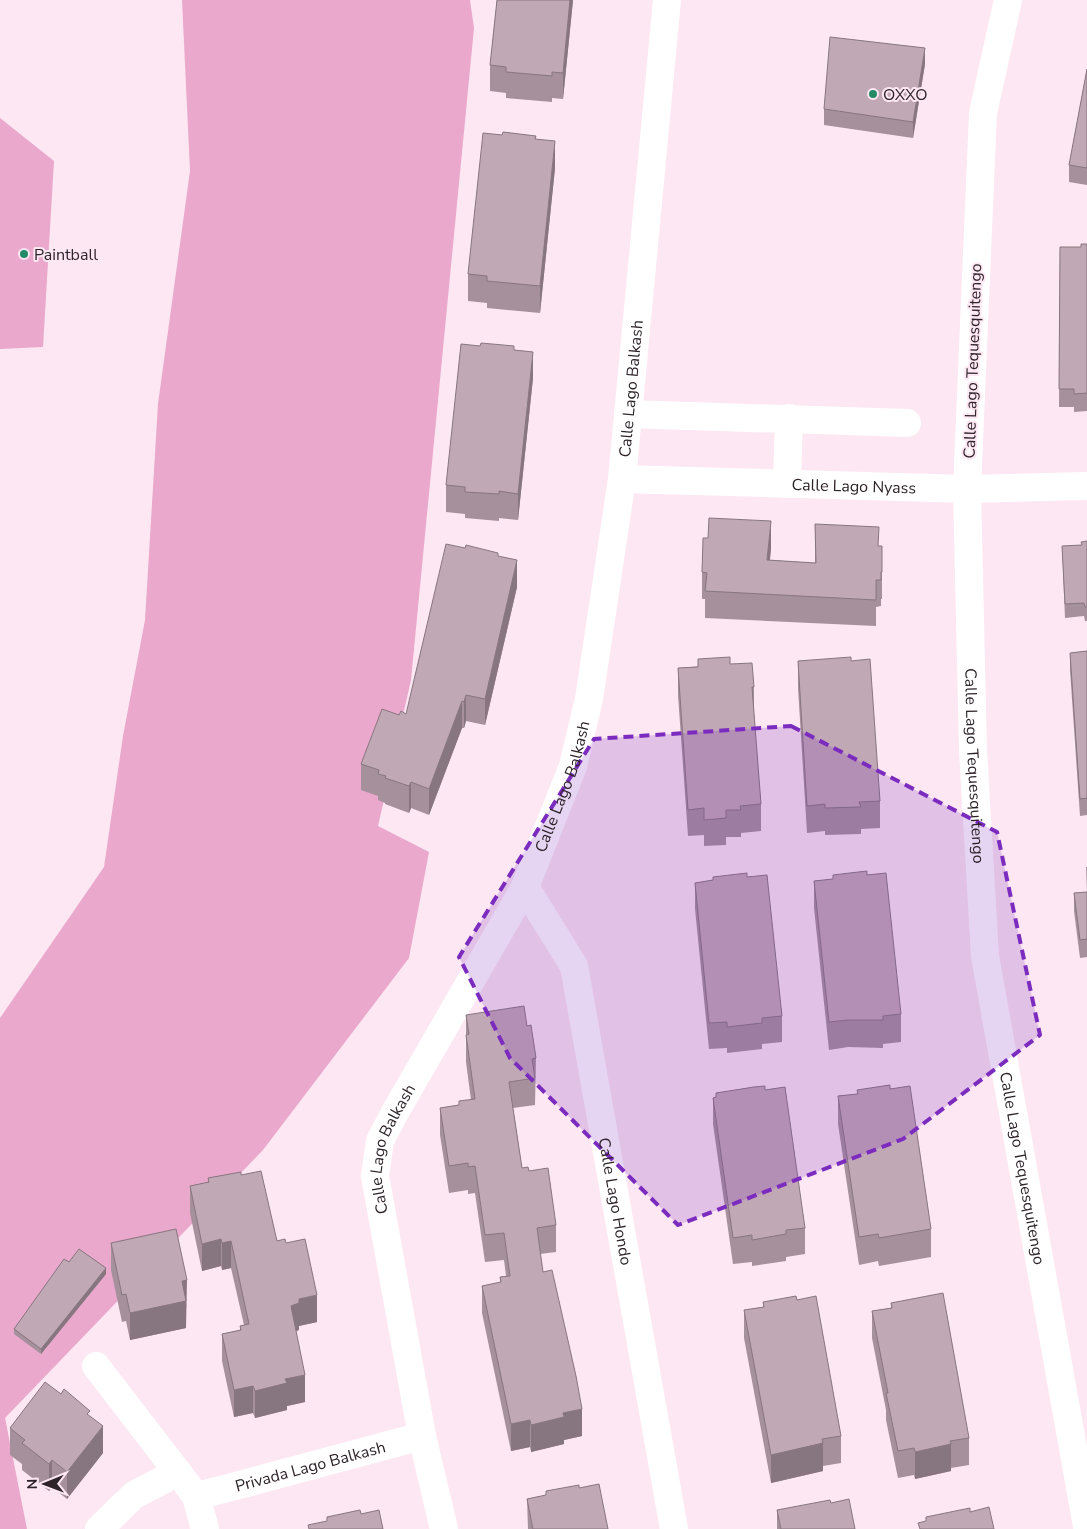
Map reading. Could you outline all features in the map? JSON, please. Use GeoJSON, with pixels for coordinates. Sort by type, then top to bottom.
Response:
{"type":"FeatureCollection","features":[{"type":"Feature","properties":{"kind":"street","name":"Calle Lago Balkash"},"geometry":{"type":"LineString","coordinates":[[444,1529],[422,1436],[375,1176],[380,1141],[525,887],[573,766],[589,699],[622,479],[667,0]]}},
{"type":"Feature","properties":{"kind":"street","name":"Calle Lago Tequesquitengo"},"geometry":{"type":"LineString","coordinates":[[1008,0],[983,114],[967,488],[973,750],[985,956],[1087,1526]]}},
{"type":"Feature","properties":{"kind":"street"},"geometry":{"type":"LineString","coordinates":[[628,414],[908,423]]}},
{"type":"Feature","properties":{"kind":"street"},"geometry":{"type":"LineString","coordinates":[[787,484],[789,418]]}},
{"type":"Feature","properties":{"kind":"street","name":"Calle Lago Nyass"},"geometry":{"type":"LineString","coordinates":[[622,479],[967,488],[1087,486]]}},
{"type":"Feature","properties":{"kind":"street","name":"Calle Lago Hondo"},"geometry":{"type":"LineString","coordinates":[[525,887],[574,966],[674,1529]]}},
{"type":"Feature","properties":{"kind":"street"},"geometry":{"type":"LineString","coordinates":[[96,1366],[196,1496],[205,1529]]}},
{"type":"Feature","properties":{"kind":"street","name":"Privada Lago Balkash"},"geometry":{"type":"LineString","coordinates":[[196,1496],[422,1436]]}},
{"type":"Feature","properties":{"kind":"street"},"geometry":{"type":"LineString","coordinates":[[98,1529],[134,1496],[178,1472]]}},
{"type":"Feature","properties":{"kind":"highlighted area"},"geometry":{"type":"Polygon","coordinates":[[[791,726],[997,832],[1040,1035],[903,1139],[678,1225],[510,1058],[459,957],[594,739],[791,726]]]}},
{"type":"Feature","properties":{"kind":"shaded area"},"geometry":{"type":"Polygon","coordinates":[[[182,0],[470,0],[474,28],[411,680],[378,826],[429,852],[409,958],[263,1150],[5,1418],[27,1529],[0,1529],[0,1018],[104,867],[123,736],[145,620],[158,404],[190,171],[182,0]]]}},
{"type":"Feature","properties":{"kind":"shaded area","name":"Paintball"},"geometry":{"type":"Polygon","coordinates":[[[0,118],[54,161],[43,347],[0,349],[0,118]]]}},
{"type":"Feature","properties":{"kind":"building"},"geometry":{"type":"Polygon","coordinates":[[[497,0],[570,0],[563,73],[552,72],[552,76],[506,72],[506,67],[490,65],[497,0]]]}},
{"type":"Feature","properties":{"kind":"building","name":"OXXO"},"geometry":{"type":"Polygon","coordinates":[[[830,37],[925,48],[913,122],[824,109],[830,37]]]}},
{"type":"Feature","properties":{"kind":"building"},"geometry":{"type":"Polygon","coordinates":[[[1087,69],[1087,168],[1069,165],[1087,69]]]}},
{"type":"Feature","properties":{"kind":"building"},"geometry":{"type":"Polygon","coordinates":[[[503,132],[536,136],[535,139],[555,141],[540,286],[487,281],[487,276],[468,274],[483,133],[502,135],[503,132]]]}},
{"type":"Feature","properties":{"kind":"building"},"geometry":{"type":"Polygon","coordinates":[[[1081,244],[1087,244],[1087,393],[1074,394],[1074,389],[1059,389],[1060,247],[1081,247],[1081,244]]]}},
{"type":"Feature","properties":{"kind":"building"},"geometry":{"type":"Polygon","coordinates":[[[481,343],[514,346],[514,350],[533,352],[518,494],[499,491],[499,494],[465,492],[465,487],[446,485],[461,344],[480,346],[481,343]]]}},
{"type":"Feature","properties":{"kind":"building"},"geometry":{"type":"Polygon","coordinates":[[[709,518],[771,521],[767,560],[816,563],[815,524],[879,527],[878,546],[882,546],[882,572],[881,580],[876,580],[876,600],[705,591],[707,573],[702,572],[703,538],[708,538],[709,518]]]}},
{"type":"Feature","properties":{"kind":"building"},"geometry":{"type":"Polygon","coordinates":[[[1087,541],[1087,607],[1085,607],[1084,603],[1065,604],[1062,546],[1082,545],[1081,542],[1087,541]]]}},
{"type":"Feature","properties":{"kind":"building"},"geometry":{"type":"Polygon","coordinates":[[[446,544],[465,548],[466,545],[498,553],[498,556],[517,560],[485,699],[466,695],[464,702],[462,701],[429,789],[411,782],[409,786],[385,778],[386,776],[378,774],[379,770],[361,764],[382,709],[399,715],[401,711],[406,714],[446,544]]]}},
{"type":"Feature","properties":{"kind":"building"},"geometry":{"type":"Polygon","coordinates":[[[1087,651],[1087,798],[1080,799],[1070,653],[1087,651]]]}},
{"type":"Feature","properties":{"kind":"building"},"geometry":{"type":"Polygon","coordinates":[[[730,657],[730,664],[752,663],[754,687],[752,687],[761,804],[740,806],[741,810],[726,810],[726,818],[704,820],[704,808],[688,810],[678,668],[698,667],[698,659],[730,657]]]}},
{"type":"Feature","properties":{"kind":"building"},"geometry":{"type":"Polygon","coordinates":[[[851,657],[851,661],[870,659],[880,801],[859,802],[861,807],[825,808],[825,804],[807,806],[798,661],[851,657]]]}},
{"type":"Feature","properties":{"kind":"building"},"geometry":{"type":"Polygon","coordinates":[[[867,871],[867,875],[886,873],[901,1014],[883,1016],[883,1020],[829,1022],[814,881],[833,879],[833,875],[867,871]]]}},
{"type":"Feature","properties":{"kind":"building"},"geometry":{"type":"Polygon","coordinates":[[[747,873],[747,877],[767,875],[782,1016],[762,1018],[762,1023],[727,1027],[727,1022],[709,1023],[695,883],[713,880],[713,877],[747,873]]]}},
{"type":"Feature","properties":{"kind":"building"},"geometry":{"type":"Polygon","coordinates":[[[1087,892],[1087,939],[1080,940],[1074,893],[1087,892]]]}},
{"type":"Feature","properties":{"kind":"building"},"geometry":{"type":"Polygon","coordinates":[[[524,1006],[527,1026],[531,1025],[536,1058],[532,1059],[535,1078],[509,1082],[522,1168],[528,1167],[529,1171],[548,1168],[556,1225],[537,1228],[543,1272],[552,1270],[582,1409],[563,1413],[564,1417],[531,1425],[530,1420],[511,1424],[482,1286],[501,1282],[500,1277],[510,1276],[504,1233],[485,1235],[475,1166],[468,1167],[468,1163],[449,1166],[440,1108],[459,1105],[459,1101],[475,1099],[466,1035],[469,1034],[466,1015],[524,1006]]]}},
{"type":"Feature","properties":{"kind":"building"},"geometry":{"type":"Polygon","coordinates":[[[890,1085],[890,1089],[910,1086],[931,1229],[879,1238],[878,1234],[859,1237],[838,1096],[858,1094],[857,1090],[890,1085]]]}},
{"type":"Feature","properties":{"kind":"building"},"geometry":{"type":"Polygon","coordinates":[[[765,1086],[765,1090],[785,1087],[805,1228],[786,1230],[786,1234],[752,1240],[752,1235],[733,1238],[713,1098],[716,1097],[716,1093],[765,1086]]]}},
{"type":"Feature","properties":{"kind":"building"},"geometry":{"type":"Polygon","coordinates":[[[261,1171],[277,1241],[285,1239],[286,1243],[305,1239],[317,1295],[299,1299],[299,1303],[291,1306],[305,1375],[285,1379],[287,1383],[255,1391],[253,1386],[234,1390],[222,1334],[241,1330],[240,1326],[249,1324],[231,1241],[222,1243],[221,1239],[202,1244],[190,1186],[209,1182],[208,1178],[241,1172],[241,1175],[261,1171]]]}},
{"type":"Feature","properties":{"kind":"building"},"geometry":{"type":"Polygon","coordinates":[[[176,1229],[187,1280],[182,1281],[186,1301],[130,1313],[126,1294],[122,1295],[111,1243],[176,1229]]]}},
{"type":"Feature","properties":{"kind":"building"},"geometry":{"type":"Polygon","coordinates":[[[79,1249],[106,1268],[41,1349],[14,1329],[64,1259],[69,1262],[79,1249]]]}},
{"type":"Feature","properties":{"kind":"building"},"geometry":{"type":"Polygon","coordinates":[[[943,1293],[969,1438],[950,1441],[951,1444],[915,1452],[914,1448],[898,1451],[872,1311],[892,1308],[891,1303],[943,1293]]]}},
{"type":"Feature","properties":{"kind":"building"},"geometry":{"type":"Polygon","coordinates":[[[796,1296],[797,1300],[816,1296],[841,1436],[822,1439],[823,1443],[771,1455],[744,1310],[764,1307],[763,1302],[796,1296]]]}},
{"type":"Feature","properties":{"kind":"building"},"geometry":{"type":"Polygon","coordinates":[[[45,1382],[61,1394],[64,1389],[90,1411],[87,1414],[103,1426],[67,1472],[52,1460],[49,1464],[22,1443],[25,1440],[10,1428],[45,1382]]]}},
{"type":"Feature","properties":{"kind":"building"},"geometry":{"type":"Polygon","coordinates":[[[599,1484],[608,1529],[533,1529],[527,1499],[546,1495],[546,1491],[579,1485],[579,1488],[599,1484]]]}},
{"type":"Feature","properties":{"kind":"building"},"geometry":{"type":"Polygon","coordinates":[[[849,1499],[855,1529],[781,1529],[777,1510],[830,1500],[831,1503],[849,1499]]]}},
{"type":"Feature","properties":{"kind":"building"},"geometry":{"type":"Polygon","coordinates":[[[989,1507],[994,1529],[920,1529],[918,1523],[926,1521],[926,1517],[970,1508],[970,1512],[989,1507]]]}},
{"type":"Feature","properties":{"kind":"building"},"geometry":{"type":"Polygon","coordinates":[[[360,1510],[361,1514],[379,1510],[383,1529],[309,1529],[308,1525],[327,1521],[327,1517],[360,1510]]]}},
{"type":"Feature","properties":{"kind":"place","name":"OXXO"},"geometry":{"type":"Point","coordinates":[873,94]}},
{"type":"Feature","properties":{"kind":"place","name":"Paintball"},"geometry":{"type":"Point","coordinates":[24,254]}}]}
